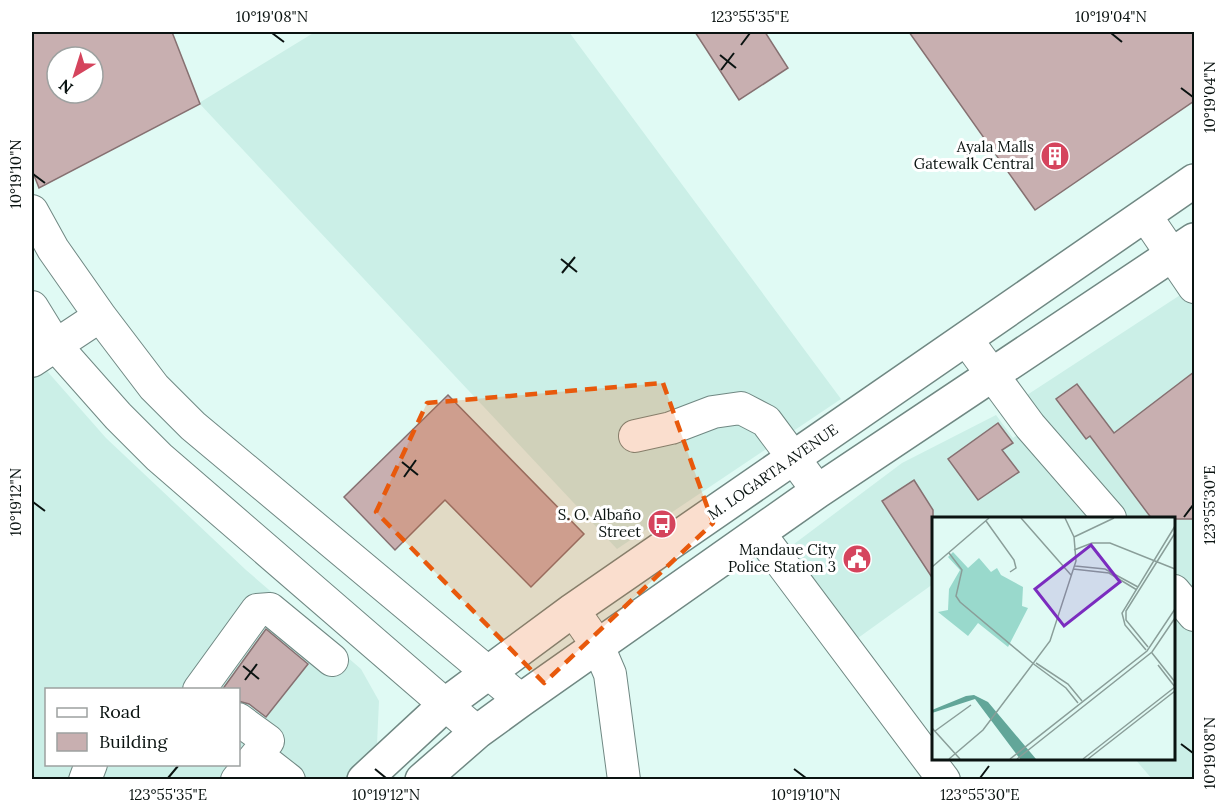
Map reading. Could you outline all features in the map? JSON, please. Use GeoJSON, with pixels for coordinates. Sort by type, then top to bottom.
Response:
{"type":"FeatureCollection","features":[{"type":"Feature","properties":{"kind":"main road","name":"M. LOGARTA AVENUE"},"geometry":{"type":"LineString","coordinates":[[363,780],[446,704],[573,610],[1194,181]]}},
{"type":"Feature","properties":{"kind":"main road"},"geometry":{"type":"LineString","coordinates":[[423,780],[477,732],[818,491],[1183,247]]}},
{"type":"Feature","properties":{"kind":"street"},"geometry":{"type":"LineString","coordinates":[[32,211],[53,249],[154,387],[193,426],[521,700]]}},
{"type":"Feature","properties":{"kind":"street"},"geometry":{"type":"LineString","coordinates":[[1145,215],[1183,247],[1194,287]]}},
{"type":"Feature","properties":{"kind":"street"},"geometry":{"type":"LineString","coordinates":[[32,307],[44,353],[118,416],[159,457],[477,732]]}},
{"type":"Feature","properties":{"kind":"street"},"geometry":{"type":"LineString","coordinates":[[44,353],[100,316]]}},
{"type":"Feature","properties":{"kind":"street"},"geometry":{"type":"LineString","coordinates":[[966,339],[1030,426],[1108,517]]}},
{"type":"Feature","properties":{"kind":"street"},"geometry":{"type":"LineString","coordinates":[[635,436],[671,428],[713,412],[741,408],[766,421],[818,491]]}},
{"type":"Feature","properties":{"kind":"street"},"geometry":{"type":"LineString","coordinates":[[759,533],[944,780]]}},
{"type":"Feature","properties":{"kind":"street"},"geometry":{"type":"LineString","coordinates":[[1175,593],[1194,615]]}},
{"type":"Feature","properties":{"kind":"street"},"geometry":{"type":"LineString","coordinates":[[200,688],[256,610],[270,609],[332,660]]}},
{"type":"Feature","properties":{"kind":"street"},"geometry":{"type":"LineString","coordinates":[[573,610],[598,646],[610,674],[624,780]]}},
{"type":"Feature","properties":{"kind":"street"},"geometry":{"type":"LineString","coordinates":[[240,720],[268,741]]}},
{"type":"Feature","properties":{"kind":"street"},"geometry":{"type":"LineString","coordinates":[[237,780],[256,756],[289,780]]}},
{"type":"Feature","properties":{"kind":"street"},"geometry":{"type":"LineString","coordinates":[[85,780],[91,766]]}},
{"type":"Feature","properties":{"kind":"highlighted area"},"geometry":{"type":"Polygon","coordinates":[[[663,383],[713,523],[544,683],[376,512],[427,403],[663,383]]]}},
{"type":"Feature","properties":{"kind":"shaded area"},"geometry":{"type":"Polygon","coordinates":[[[315,32],[569,32],[841,399],[617,549],[199,103],[315,32]]]}},
{"type":"Feature","properties":{"kind":"shaded area"},"geometry":{"type":"Polygon","coordinates":[[[1194,286],[1194,779],[1152,779],[1136,760],[1175,760],[1175,517],[932,517],[932,585],[858,638],[790,547],[902,463],[996,415],[1013,438],[1042,417],[1027,395],[1194,286]]]}},
{"type":"Feature","properties":{"kind":"shaded area"},"geometry":{"type":"Polygon","coordinates":[[[32,354],[106,438],[246,570],[361,669],[379,701],[377,744],[347,779],[32,779],[32,354]]]}},
{"type":"Feature","properties":{"kind":"building"},"geometry":{"type":"Polygon","coordinates":[[[32,32],[172,32],[200,104],[39,188],[32,170],[32,32]]]}},
{"type":"Feature","properties":{"kind":"building"},"geometry":{"type":"Polygon","coordinates":[[[695,32],[765,32],[788,68],[739,100],[695,32]]]}},
{"type":"Feature","properties":{"kind":"building","name":"Ayala Malls Gatewalk Central"},"geometry":{"type":"Polygon","coordinates":[[[909,32],[1194,32],[1194,101],[1035,210],[909,32]]]}},
{"type":"Feature","properties":{"kind":"building"},"geometry":{"type":"Polygon","coordinates":[[[1194,372],[1194,519],[1151,517],[1090,436],[1086,439],[1056,399],[1077,384],[1114,433],[1194,372]]]}},
{"type":"Feature","properties":{"kind":"building"},"geometry":{"type":"Polygon","coordinates":[[[448,395],[584,534],[531,587],[445,500],[395,550],[344,497],[448,395]]]}},
{"type":"Feature","properties":{"kind":"building"},"geometry":{"type":"Polygon","coordinates":[[[998,423],[1013,443],[1002,450],[1019,472],[978,500],[948,459],[998,423]]]}},
{"type":"Feature","properties":{"kind":"building"},"geometry":{"type":"Polygon","coordinates":[[[914,480],[933,510],[932,577],[882,501],[914,480]]]}},
{"type":"Feature","properties":{"kind":"building"},"geometry":{"type":"Polygon","coordinates":[[[266,629],[308,664],[266,717],[249,704],[240,702],[240,688],[223,688],[266,629]]]}},
{"type":"Feature","properties":{"kind":"place","name":"Ayala Malls Gatewalk Central"},"geometry":{"type":"Point","coordinates":[1055,156]}},
{"type":"Feature","properties":{"kind":"place","name":"S. O. Albaño Street"},"geometry":{"type":"Point","coordinates":[662,524]}},
{"type":"Feature","properties":{"kind":"place","name":"Mandaue City Police Station 3"},"geometry":{"type":"Point","coordinates":[857,559]}}]}
